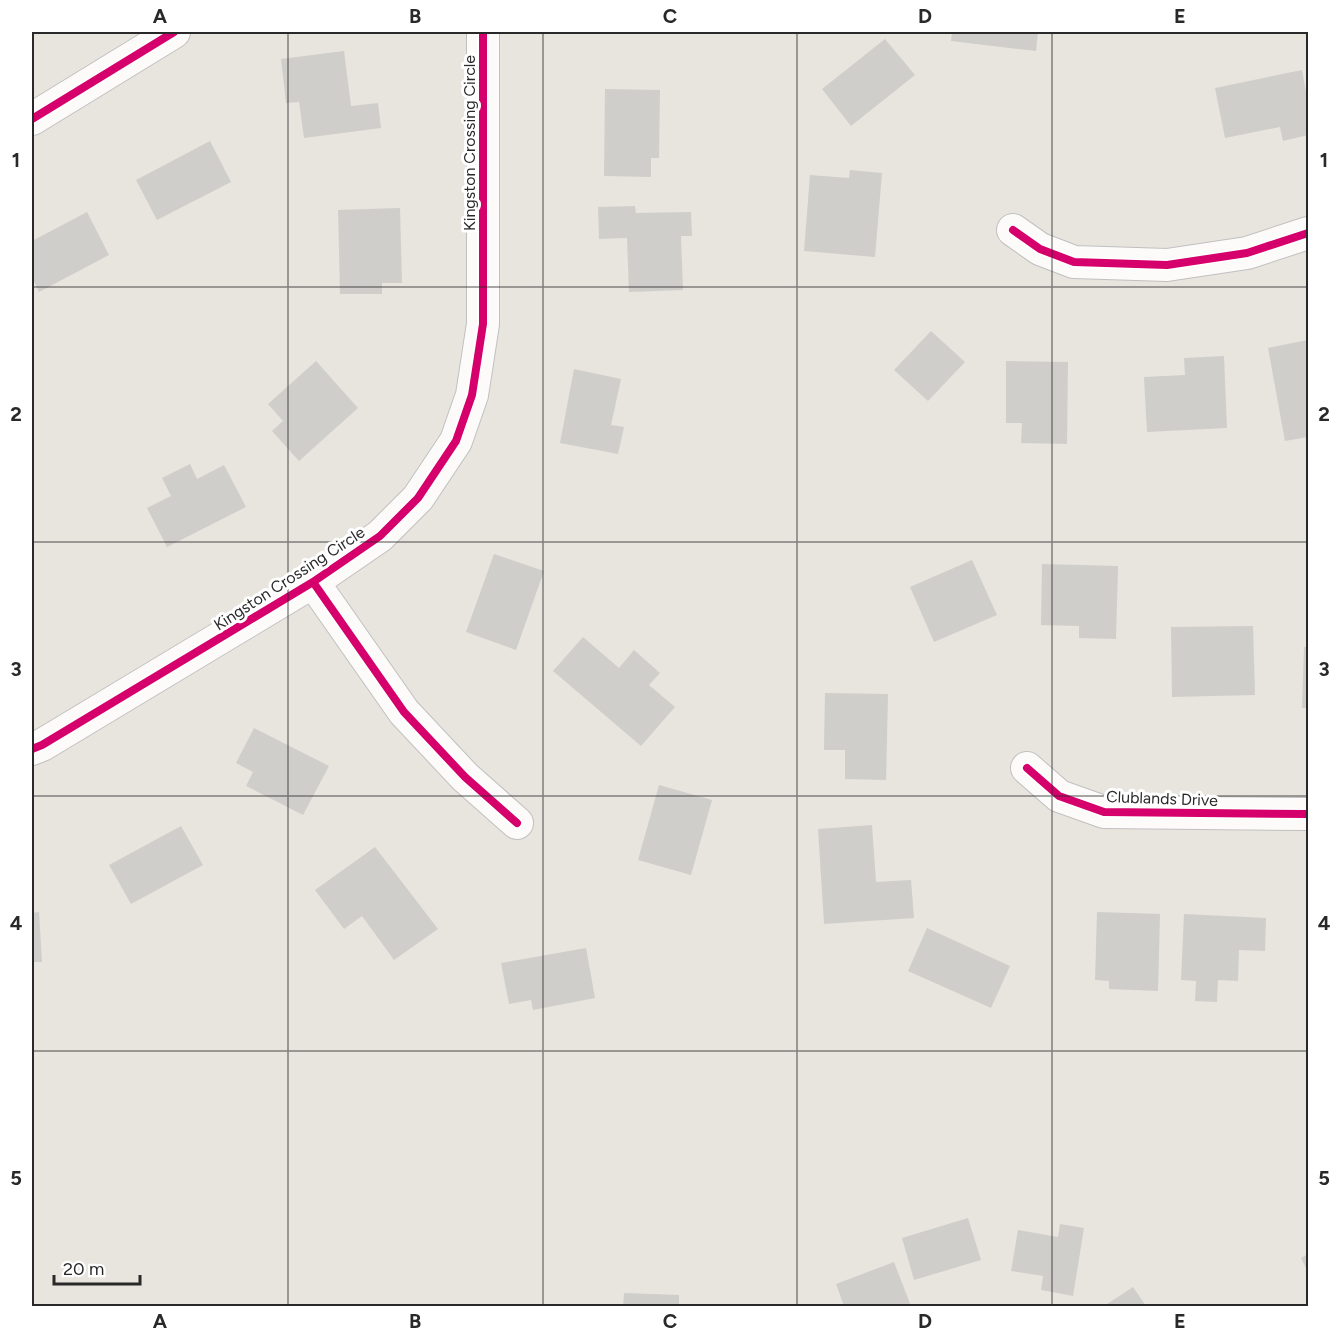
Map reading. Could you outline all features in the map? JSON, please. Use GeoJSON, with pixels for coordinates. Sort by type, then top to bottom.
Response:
{"type":"FeatureCollection","features":[{"type":"Feature","properties":{"kind":"street"},"geometry":{"type":"LineString","coordinates":[[32,119],[174,32]]}},
{"type":"Feature","properties":{"kind":"street","name":"Kingston Crossing Circle"},"geometry":{"type":"LineString","coordinates":[[32,748],[42,745],[313,582],[380,536],[418,498],[456,441],[472,395],[483,324],[483,32]]}},
{"type":"Feature","properties":{"kind":"street"},"geometry":{"type":"LineString","coordinates":[[1013,230],[1040,249],[1074,262],[1167,265],[1247,253],[1308,233]]}},
{"type":"Feature","properties":{"kind":"street"},"geometry":{"type":"LineString","coordinates":[[313,582],[404,712],[465,777],[517,822]]}},
{"type":"Feature","properties":{"kind":"street","name":"Clublands Drive"},"geometry":{"type":"LineString","coordinates":[[1027,768],[1059,796],[1104,812],[1308,814]]}},
{"type":"Feature","properties":{"kind":"building"},"geometry":{"type":"Polygon","coordinates":[[[952,32],[1038,32],[1036,51],[951,41],[952,32]]]}},
{"type":"Feature","properties":{"kind":"building"},"geometry":{"type":"Polygon","coordinates":[[[885,39],[915,75],[851,126],[822,89],[885,39]]]}},
{"type":"Feature","properties":{"kind":"building"},"geometry":{"type":"Polygon","coordinates":[[[344,51],[351,106],[378,103],[381,128],[304,138],[299,102],[286,103],[281,59],[344,51]]]}},
{"type":"Feature","properties":{"kind":"building"},"geometry":{"type":"Polygon","coordinates":[[[1302,70],[1308,103],[1308,135],[1283,141],[1280,127],[1225,138],[1215,88],[1302,70]]]}},
{"type":"Feature","properties":{"kind":"building"},"geometry":{"type":"Polygon","coordinates":[[[605,89],[660,90],[659,158],[651,158],[651,177],[604,176],[605,89]]]}},
{"type":"Feature","properties":{"kind":"building"},"geometry":{"type":"Polygon","coordinates":[[[210,141],[231,182],[157,220],[136,180],[210,141]]]}},
{"type":"Feature","properties":{"kind":"building"},"geometry":{"type":"Polygon","coordinates":[[[850,170],[882,173],[875,257],[804,251],[810,175],[849,178],[850,170]]]}},
{"type":"Feature","properties":{"kind":"building"},"geometry":{"type":"Polygon","coordinates":[[[635,206],[636,213],[691,212],[692,236],[681,236],[683,290],[629,292],[627,238],[599,239],[598,207],[635,206]]]}},
{"type":"Feature","properties":{"kind":"building"},"geometry":{"type":"Polygon","coordinates":[[[400,208],[402,283],[382,283],[382,294],[340,294],[338,210],[400,208]]]}},
{"type":"Feature","properties":{"kind":"building"},"geometry":{"type":"Polygon","coordinates":[[[87,212],[109,255],[39,292],[32,277],[32,241],[87,212]]]}},
{"type":"Feature","properties":{"kind":"building"},"geometry":{"type":"Polygon","coordinates":[[[931,331],[965,362],[928,401],[894,370],[931,331]]]}},
{"type":"Feature","properties":{"kind":"building"},"geometry":{"type":"Polygon","coordinates":[[[1308,340],[1308,437],[1285,441],[1268,348],[1308,340]]]}},
{"type":"Feature","properties":{"kind":"building"},"geometry":{"type":"Polygon","coordinates":[[[1224,356],[1227,428],[1147,432],[1144,377],[1185,375],[1184,358],[1224,356]]]}},
{"type":"Feature","properties":{"kind":"building"},"geometry":{"type":"Polygon","coordinates":[[[316,361],[358,408],[299,461],[272,431],[283,421],[268,404],[316,361]]]}},
{"type":"Feature","properties":{"kind":"building"},"geometry":{"type":"Polygon","coordinates":[[[1006,361],[1068,362],[1067,444],[1021,443],[1022,423],[1006,423],[1006,361]]]}},
{"type":"Feature","properties":{"kind":"building"},"geometry":{"type":"Polygon","coordinates":[[[574,369],[621,379],[611,425],[624,427],[618,454],[560,443],[574,369]]]}},
{"type":"Feature","properties":{"kind":"building"},"geometry":{"type":"Polygon","coordinates":[[[190,464],[197,479],[224,465],[246,507],[167,547],[147,508],[171,496],[162,478],[190,464]]]}},
{"type":"Feature","properties":{"kind":"building"},"geometry":{"type":"Polygon","coordinates":[[[494,554],[544,571],[516,650],[466,632],[494,554]]]}},
{"type":"Feature","properties":{"kind":"building"},"geometry":{"type":"Polygon","coordinates":[[[972,560],[997,615],[934,642],[910,587],[972,560]]]}},
{"type":"Feature","properties":{"kind":"building"},"geometry":{"type":"Polygon","coordinates":[[[1042,564],[1118,566],[1116,639],[1079,638],[1079,626],[1041,625],[1042,564]]]}},
{"type":"Feature","properties":{"kind":"building"},"geometry":{"type":"Polygon","coordinates":[[[1253,626],[1255,695],[1172,697],[1171,627],[1253,626]]]}},
{"type":"Feature","properties":{"kind":"building"},"geometry":{"type":"Polygon","coordinates":[[[583,637],[619,668],[634,650],[660,673],[649,685],[675,707],[641,746],[553,671],[583,637]]]}},
{"type":"Feature","properties":{"kind":"building"},"geometry":{"type":"Polygon","coordinates":[[[1304,647],[1308,647],[1308,708],[1302,708],[1304,647]]]}},
{"type":"Feature","properties":{"kind":"building"},"geometry":{"type":"Polygon","coordinates":[[[825,693],[888,694],[886,780],[845,779],[845,750],[824,750],[825,693]]]}},
{"type":"Feature","properties":{"kind":"building"},"geometry":{"type":"Polygon","coordinates":[[[254,728],[329,766],[303,815],[246,786],[253,772],[236,763],[254,728]]]}},
{"type":"Feature","properties":{"kind":"building"},"geometry":{"type":"Polygon","coordinates":[[[659,785],[712,800],[691,875],[638,860],[659,785]]]}},
{"type":"Feature","properties":{"kind":"building"},"geometry":{"type":"Polygon","coordinates":[[[872,825],[876,882],[911,880],[914,918],[824,924],[818,829],[872,825]]]}},
{"type":"Feature","properties":{"kind":"building"},"geometry":{"type":"Polygon","coordinates":[[[181,826],[203,865],[131,904],[109,865],[181,826]]]}},
{"type":"Feature","properties":{"kind":"building"},"geometry":{"type":"Polygon","coordinates":[[[375,847],[438,929],[394,960],[362,916],[344,929],[315,890],[375,847]]]}},
{"type":"Feature","properties":{"kind":"building"},"geometry":{"type":"Polygon","coordinates":[[[39,912],[42,962],[32,962],[32,913],[39,912]]]}},
{"type":"Feature","properties":{"kind":"building"},"geometry":{"type":"Polygon","coordinates":[[[1097,912],[1160,914],[1158,991],[1109,989],[1109,981],[1095,980],[1097,912]]]}},
{"type":"Feature","properties":{"kind":"building"},"geometry":{"type":"Polygon","coordinates":[[[1184,914],[1266,918],[1265,951],[1239,950],[1238,981],[1218,980],[1217,1002],[1195,1001],[1196,981],[1181,980],[1184,914]]]}},
{"type":"Feature","properties":{"kind":"building"},"geometry":{"type":"Polygon","coordinates":[[[927,928],[1010,966],[991,1008],[908,971],[927,928]]]}},
{"type":"Feature","properties":{"kind":"building"},"geometry":{"type":"Polygon","coordinates":[[[586,948],[595,998],[533,1010],[531,1000],[509,1004],[501,963],[586,948]]]}},
{"type":"Feature","properties":{"kind":"building"},"geometry":{"type":"Polygon","coordinates":[[[968,1218],[981,1260],[914,1280],[902,1238],[968,1218]]]}},
{"type":"Feature","properties":{"kind":"building"},"geometry":{"type":"Polygon","coordinates":[[[1060,1224],[1084,1228],[1073,1296],[1041,1290],[1043,1276],[1011,1271],[1018,1230],[1058,1237],[1060,1224]]]}},
{"type":"Feature","properties":{"kind":"building"},"geometry":{"type":"Polygon","coordinates":[[[1308,1254],[1308,1272],[1301,1258],[1308,1254]]]}},
{"type":"Feature","properties":{"kind":"building"},"geometry":{"type":"Polygon","coordinates":[[[894,1262],[911,1306],[844,1306],[836,1284],[894,1262]]]}},
{"type":"Feature","properties":{"kind":"building"},"geometry":{"type":"Polygon","coordinates":[[[1133,1287],[1146,1306],[1104,1306],[1133,1287]]]}},
{"type":"Feature","properties":{"kind":"building"},"geometry":{"type":"Polygon","coordinates":[[[624,1293],[679,1295],[679,1306],[623,1306],[624,1293]]]}},
{"type":"Feature","properties":{"kind":"cycle path"},"geometry":{"type":"LineString","coordinates":[[32,119],[174,32]]}},
{"type":"Feature","properties":{"kind":"cycle path"},"geometry":{"type":"LineString","coordinates":[[32,749],[313,582],[380,536],[418,498],[456,441],[472,395],[483,324],[483,32]]}},
{"type":"Feature","properties":{"kind":"cycle path"},"geometry":{"type":"LineString","coordinates":[[1013,230],[1040,249],[1074,262],[1167,265],[1247,253],[1308,233]]}},
{"type":"Feature","properties":{"kind":"cycle path"},"geometry":{"type":"LineString","coordinates":[[313,582],[404,712],[465,777],[517,823]]}},
{"type":"Feature","properties":{"kind":"cycle path"},"geometry":{"type":"LineString","coordinates":[[1027,768],[1059,796],[1104,812],[1308,814]]}}]}
